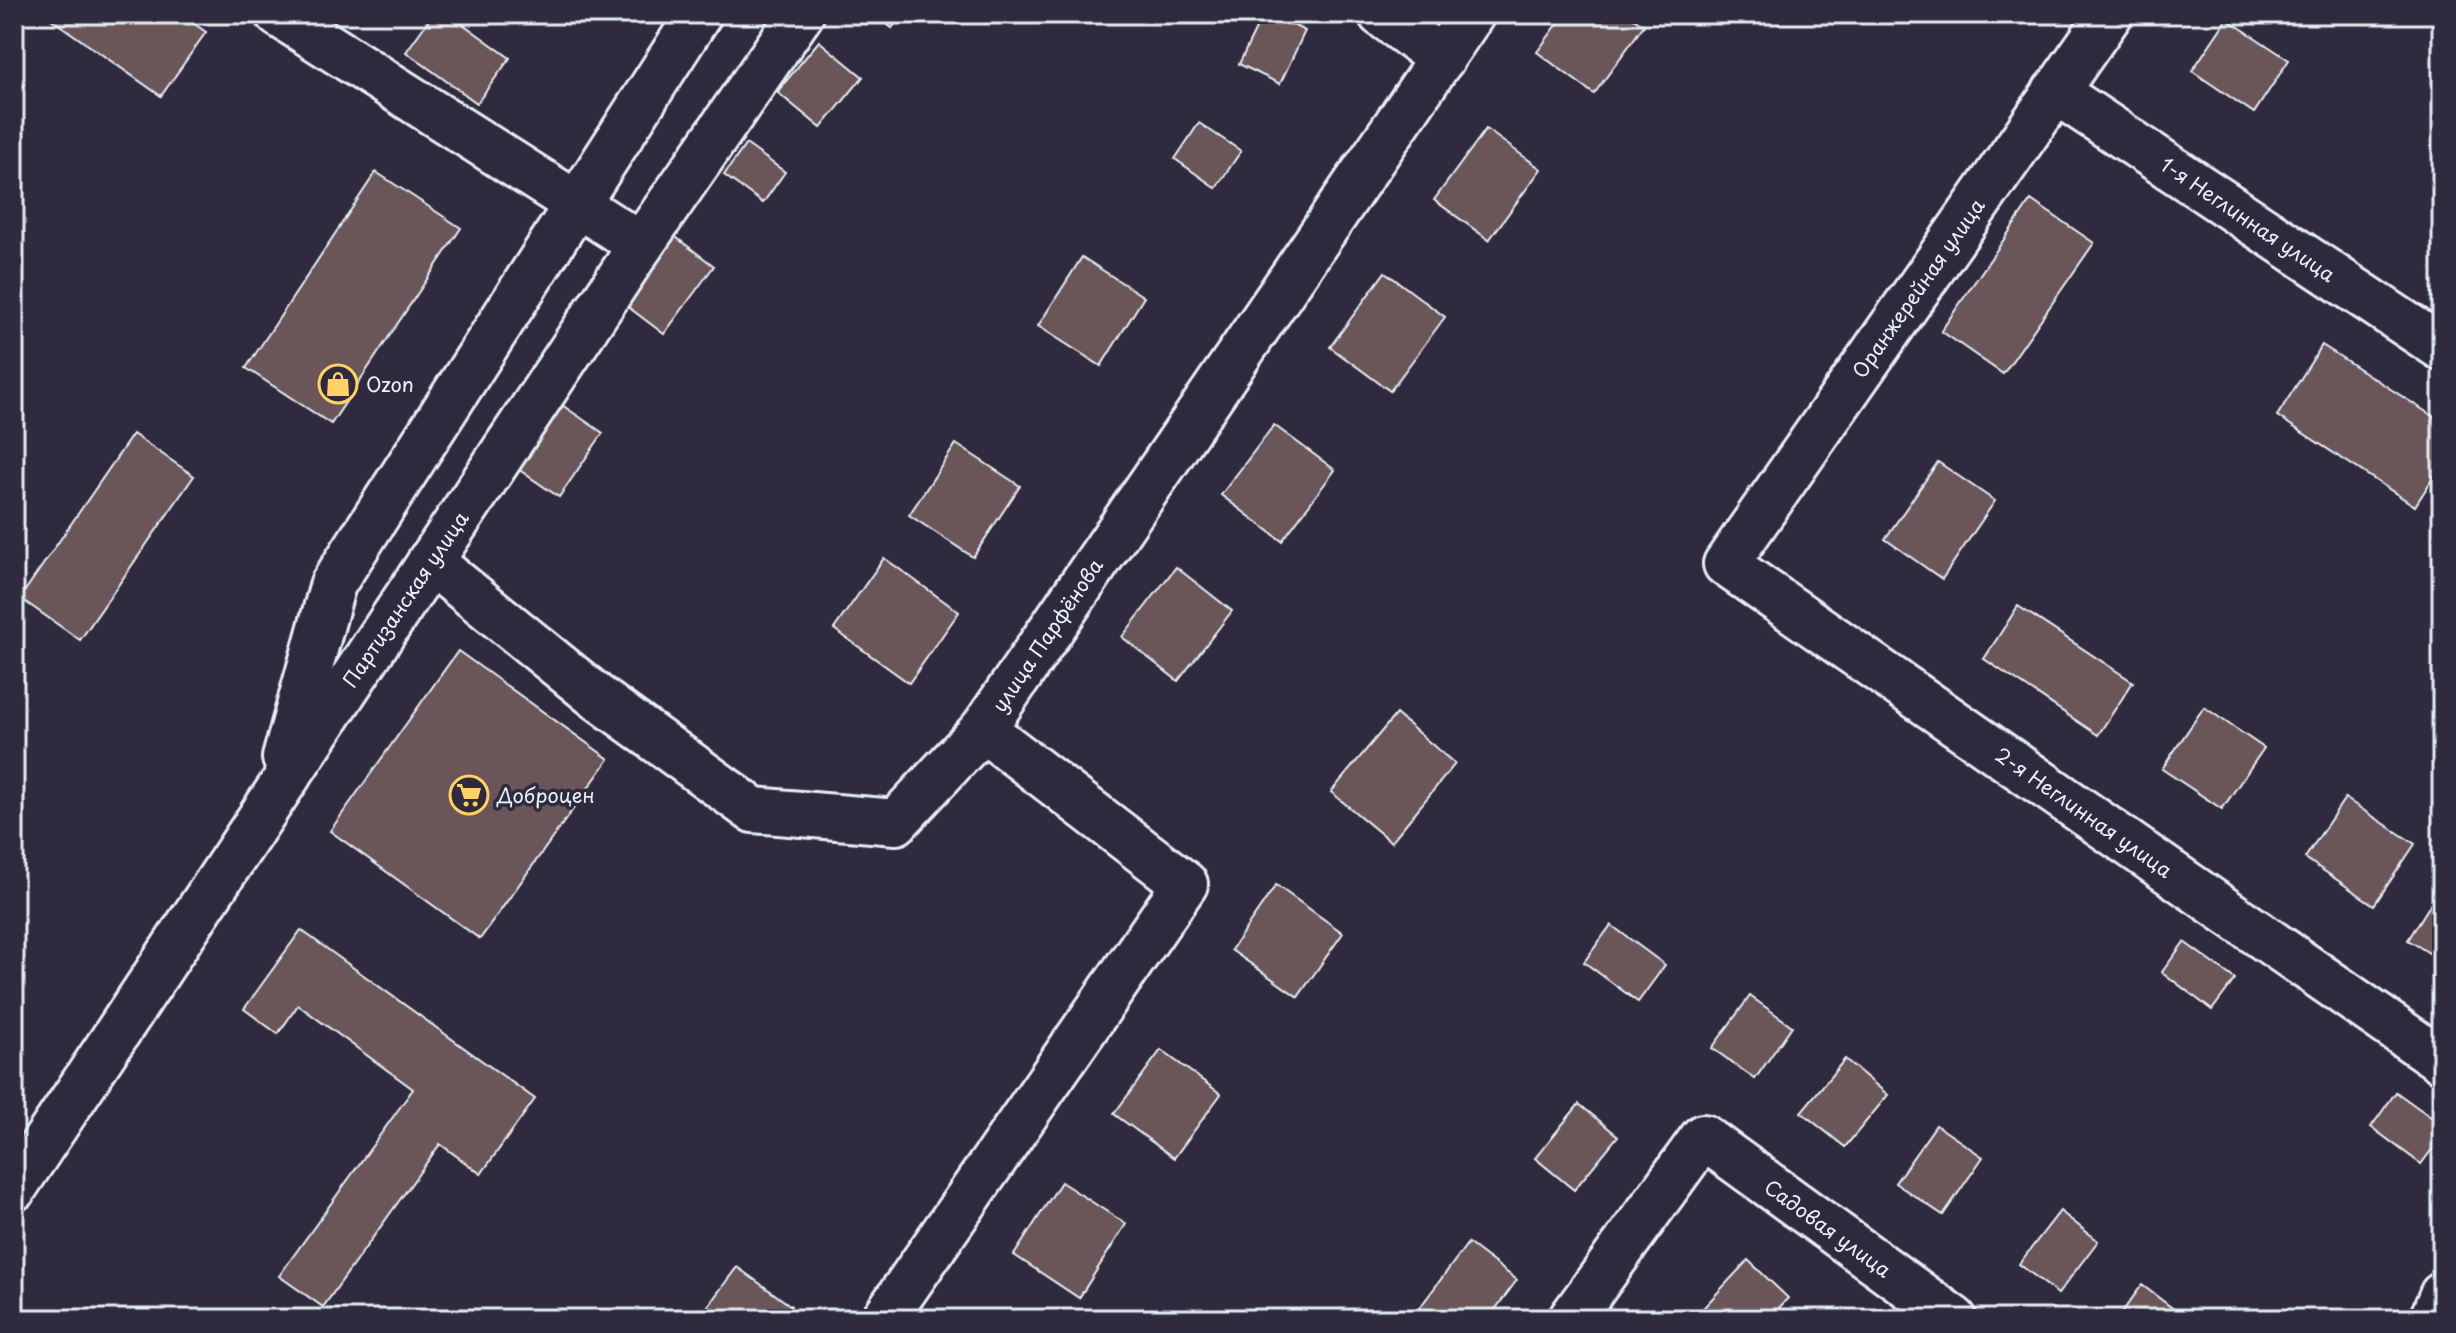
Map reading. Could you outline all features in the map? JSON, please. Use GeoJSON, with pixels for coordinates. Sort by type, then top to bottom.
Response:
{"type":"FeatureCollection","features":[{"type":"Feature","properties":{"kind":"street"},"geometry":{"type":"LineString","coordinates":[[278,14],[641,245]]}},
{"type":"Feature","properties":{"kind":"street"},"geometry":{"type":"LineString","coordinates":[[275,795],[333,584],[699,14]]}},
{"type":"Feature","properties":{"kind":"street","name":"Партизанская улица"},"geometry":{"type":"LineString","coordinates":[[14,1188],[641,245],[801,14]]}},
{"type":"Feature","properties":{"kind":"street"},"geometry":{"type":"LineString","coordinates":[[1381,14],[1442,59]]}},
{"type":"Feature","properties":{"kind":"street","name":"улица Парфёнова"},"geometry":{"type":"LineString","coordinates":[[884,1319],[1185,884],[983,729],[1472,14]]}},
{"type":"Feature","properties":{"kind":"street","name":"Оранжерейная улица"},"geometry":{"type":"LineString","coordinates":[[1726,564],[2110,14]]}},
{"type":"Feature","properties":{"kind":"street","name":"1-я Неглинная улица"},"geometry":{"type":"LineString","coordinates":[[2055,91],[2442,348]]}},
{"type":"Feature","properties":{"kind":"street"},"geometry":{"type":"LineString","coordinates":[[430,561],[596,696],[753,810],[896,822],[983,729]]}},
{"type":"Feature","properties":{"kind":"street","name":"2-я Неглинная улица"},"geometry":{"type":"LineString","coordinates":[[1726,564],[2442,1061]]}},
{"type":"Feature","properties":{"kind":"street","name":"Садовая улица"},"geometry":{"type":"LineString","coordinates":[[1571,1319],[1703,1137],[1954,1319]]}},
{"type":"Feature","properties":{"kind":"street"},"geometry":{"type":"LineString","coordinates":[[2432,1319],[2442,1295]]}},
{"type":"Feature","properties":{"kind":"building"},"geometry":{"type":"Polygon","coordinates":[[[44,14],[180,14],[206,32],[161,96],[44,14]]]}},
{"type":"Feature","properties":{"kind":"building"},"geometry":{"type":"Polygon","coordinates":[[[433,14],[449,14],[510,58],[477,103],[406,52],[433,14]]]}},
{"type":"Feature","properties":{"kind":"building"},"geometry":{"type":"Polygon","coordinates":[[[874,14],[903,14],[892,28],[874,14]]]}},
{"type":"Feature","properties":{"kind":"building"},"geometry":{"type":"Polygon","coordinates":[[[1263,14],[1271,14],[1305,31],[1280,84],[1239,64],[1263,14]]]}},
{"type":"Feature","properties":{"kind":"building"},"geometry":{"type":"Polygon","coordinates":[[[1565,14],[1628,14],[1644,25],[1594,94],[1537,52],[1565,14]]]}},
{"type":"Feature","properties":{"kind":"building"},"geometry":{"type":"Polygon","coordinates":[[[2227,19],[2289,60],[2254,113],[2192,71],[2227,19]]]}},
{"type":"Feature","properties":{"kind":"building"},"geometry":{"type":"Polygon","coordinates":[[[819,41],[863,77],[821,128],[777,92],[819,41]]]}},
{"type":"Feature","properties":{"kind":"building"},"geometry":{"type":"Polygon","coordinates":[[[1199,123],[1241,151],[1216,188],[1175,159],[1199,123]]]}},
{"type":"Feature","properties":{"kind":"building"},"geometry":{"type":"Polygon","coordinates":[[[1486,129],[1541,169],[1489,240],[1434,200],[1486,129]]]}},
{"type":"Feature","properties":{"kind":"building"},"geometry":{"type":"Polygon","coordinates":[[[746,144],[785,172],[763,203],[724,175],[746,144]]]}},
{"type":"Feature","properties":{"kind":"building"},"geometry":{"type":"Polygon","coordinates":[[[376,172],[461,228],[331,424],[246,368],[376,172]]]}},
{"type":"Feature","properties":{"kind":"building"},"geometry":{"type":"Polygon","coordinates":[[[2031,200],[2094,243],[2003,374],[1941,331],[2031,200]]]}},
{"type":"Feature","properties":{"kind":"building"},"geometry":{"type":"Polygon","coordinates":[[[673,235],[714,266],[664,334],[623,303],[673,235]]]}},
{"type":"Feature","properties":{"kind":"building"},"geometry":{"type":"Polygon","coordinates":[[[1082,257],[1144,297],[1101,366],[1038,326],[1082,257]]]}},
{"type":"Feature","properties":{"kind":"building"},"geometry":{"type":"Polygon","coordinates":[[[1385,272],[1445,317],[1390,391],[1330,347],[1385,272]]]}},
{"type":"Feature","properties":{"kind":"building"},"geometry":{"type":"Polygon","coordinates":[[[2322,345],[2442,422],[2442,464],[2415,506],[2277,416],[2322,345]]]}},
{"type":"Feature","properties":{"kind":"building"},"geometry":{"type":"Polygon","coordinates":[[[559,403],[603,433],[559,497],[515,467],[559,403]]]}},
{"type":"Feature","properties":{"kind":"building"},"geometry":{"type":"Polygon","coordinates":[[[1274,425],[1335,470],[1282,541],[1221,495],[1274,425]]]}},
{"type":"Feature","properties":{"kind":"building"},"geometry":{"type":"Polygon","coordinates":[[[133,434],[194,476],[80,640],[20,598],[133,434]]]}},
{"type":"Feature","properties":{"kind":"building"},"geometry":{"type":"Polygon","coordinates":[[[956,444],[1020,486],[973,557],[909,515],[956,444]]]}},
{"type":"Feature","properties":{"kind":"building"},"geometry":{"type":"Polygon","coordinates":[[[1938,462],[1995,501],[1942,579],[1885,539],[1938,462]]]}},
{"type":"Feature","properties":{"kind":"building"},"geometry":{"type":"Polygon","coordinates":[[[884,558],[959,612],[909,683],[834,629],[884,558]]]}},
{"type":"Feature","properties":{"kind":"building"},"geometry":{"type":"Polygon","coordinates":[[[1176,567],[1232,611],[1178,681],[1122,637],[1176,567]]]}},
{"type":"Feature","properties":{"kind":"building"},"geometry":{"type":"Polygon","coordinates":[[[2018,606],[2133,682],[2098,735],[1984,659],[2018,606]]]}},
{"type":"Feature","properties":{"kind":"building","name":"Доброцен"},"geometry":{"type":"Polygon","coordinates":[[[458,651],[609,759],[480,939],[330,831],[458,651]]]}},
{"type":"Feature","properties":{"kind":"building"},"geometry":{"type":"Polygon","coordinates":[[[2204,707],[2264,748],[2222,809],[2162,769],[2204,707]]]}},
{"type":"Feature","properties":{"kind":"building"},"geometry":{"type":"Polygon","coordinates":[[[1396,714],[1455,764],[1391,842],[1331,792],[1396,714]]]}},
{"type":"Feature","properties":{"kind":"building"},"geometry":{"type":"Polygon","coordinates":[[[2345,798],[2415,844],[2374,905],[2305,858],[2345,798]]]}},
{"type":"Feature","properties":{"kind":"building"},"geometry":{"type":"Polygon","coordinates":[[[1276,885],[1343,933],[1298,997],[1231,950],[1276,885]]]}},
{"type":"Feature","properties":{"kind":"building"},"geometry":{"type":"Polygon","coordinates":[[[2442,886],[2442,961],[2408,940],[2442,886]]]}},
{"type":"Feature","properties":{"kind":"building"},"geometry":{"type":"Polygon","coordinates":[[[1611,925],[1665,965],[1638,1002],[1584,962],[1611,925]]]}},
{"type":"Feature","properties":{"kind":"building"},"geometry":{"type":"Polygon","coordinates":[[[301,930],[535,1099],[481,1174],[440,1144],[323,1307],[279,1276],[413,1089],[298,1005],[278,1034],[244,1009],[301,930]]]}},
{"type":"Feature","properties":{"kind":"building"},"geometry":{"type":"Polygon","coordinates":[[[2184,942],[2235,979],[2212,1010],[2162,972],[2184,942]]]}},
{"type":"Feature","properties":{"kind":"building"},"geometry":{"type":"Polygon","coordinates":[[[1750,996],[1792,1026],[1755,1079],[1712,1048],[1750,996]]]}},
{"type":"Feature","properties":{"kind":"building"},"geometry":{"type":"Polygon","coordinates":[[[1161,1050],[1221,1094],[1174,1158],[1114,1114],[1161,1050]]]}},
{"type":"Feature","properties":{"kind":"building"},"geometry":{"type":"Polygon","coordinates":[[[1845,1059],[1888,1095],[1845,1147],[1801,1112],[1845,1059]]]}},
{"type":"Feature","properties":{"kind":"building"},"geometry":{"type":"Polygon","coordinates":[[[2396,1092],[2442,1125],[2442,1136],[2421,1164],[2371,1127],[2396,1092]]]}},
{"type":"Feature","properties":{"kind":"building"},"geometry":{"type":"Polygon","coordinates":[[[1579,1104],[1618,1136],[1574,1190],[1535,1158],[1579,1104]]]}},
{"type":"Feature","properties":{"kind":"building"},"geometry":{"type":"Polygon","coordinates":[[[1936,1125],[1983,1157],[1943,1215],[1895,1183],[1936,1125]]]}},
{"type":"Feature","properties":{"kind":"building"},"geometry":{"type":"Polygon","coordinates":[[[1061,1182],[1126,1224],[1079,1298],[1014,1255],[1061,1182]]]}},
{"type":"Feature","properties":{"kind":"building"},"geometry":{"type":"Polygon","coordinates":[[[2060,1211],[2098,1241],[2058,1294],[2019,1264],[2060,1211]]]}},
{"type":"Feature","properties":{"kind":"building"},"geometry":{"type":"Polygon","coordinates":[[[1468,1243],[1517,1280],[1488,1319],[1430,1319],[1418,1310],[1468,1243]]]}},
{"type":"Feature","properties":{"kind":"building"},"geometry":{"type":"Polygon","coordinates":[[[1748,1260],[1788,1298],[1769,1319],[1693,1319],[1748,1260]]]}},
{"type":"Feature","properties":{"kind":"building"},"geometry":{"type":"Polygon","coordinates":[[[737,1267],[791,1306],[781,1319],[709,1319],[702,1314],[737,1267]]]}},
{"type":"Feature","properties":{"kind":"building"},"geometry":{"type":"Polygon","coordinates":[[[2142,1285],[2176,1311],[2169,1319],[2117,1319],[2142,1285]]]}},
{"type":"Feature","properties":{"kind":"place","name":"Ozon"},"geometry":{"type":"Point","coordinates":[338,384]}},
{"type":"Feature","properties":{"kind":"place","name":"Доброцен"},"geometry":{"type":"Point","coordinates":[469,795]}}]}
